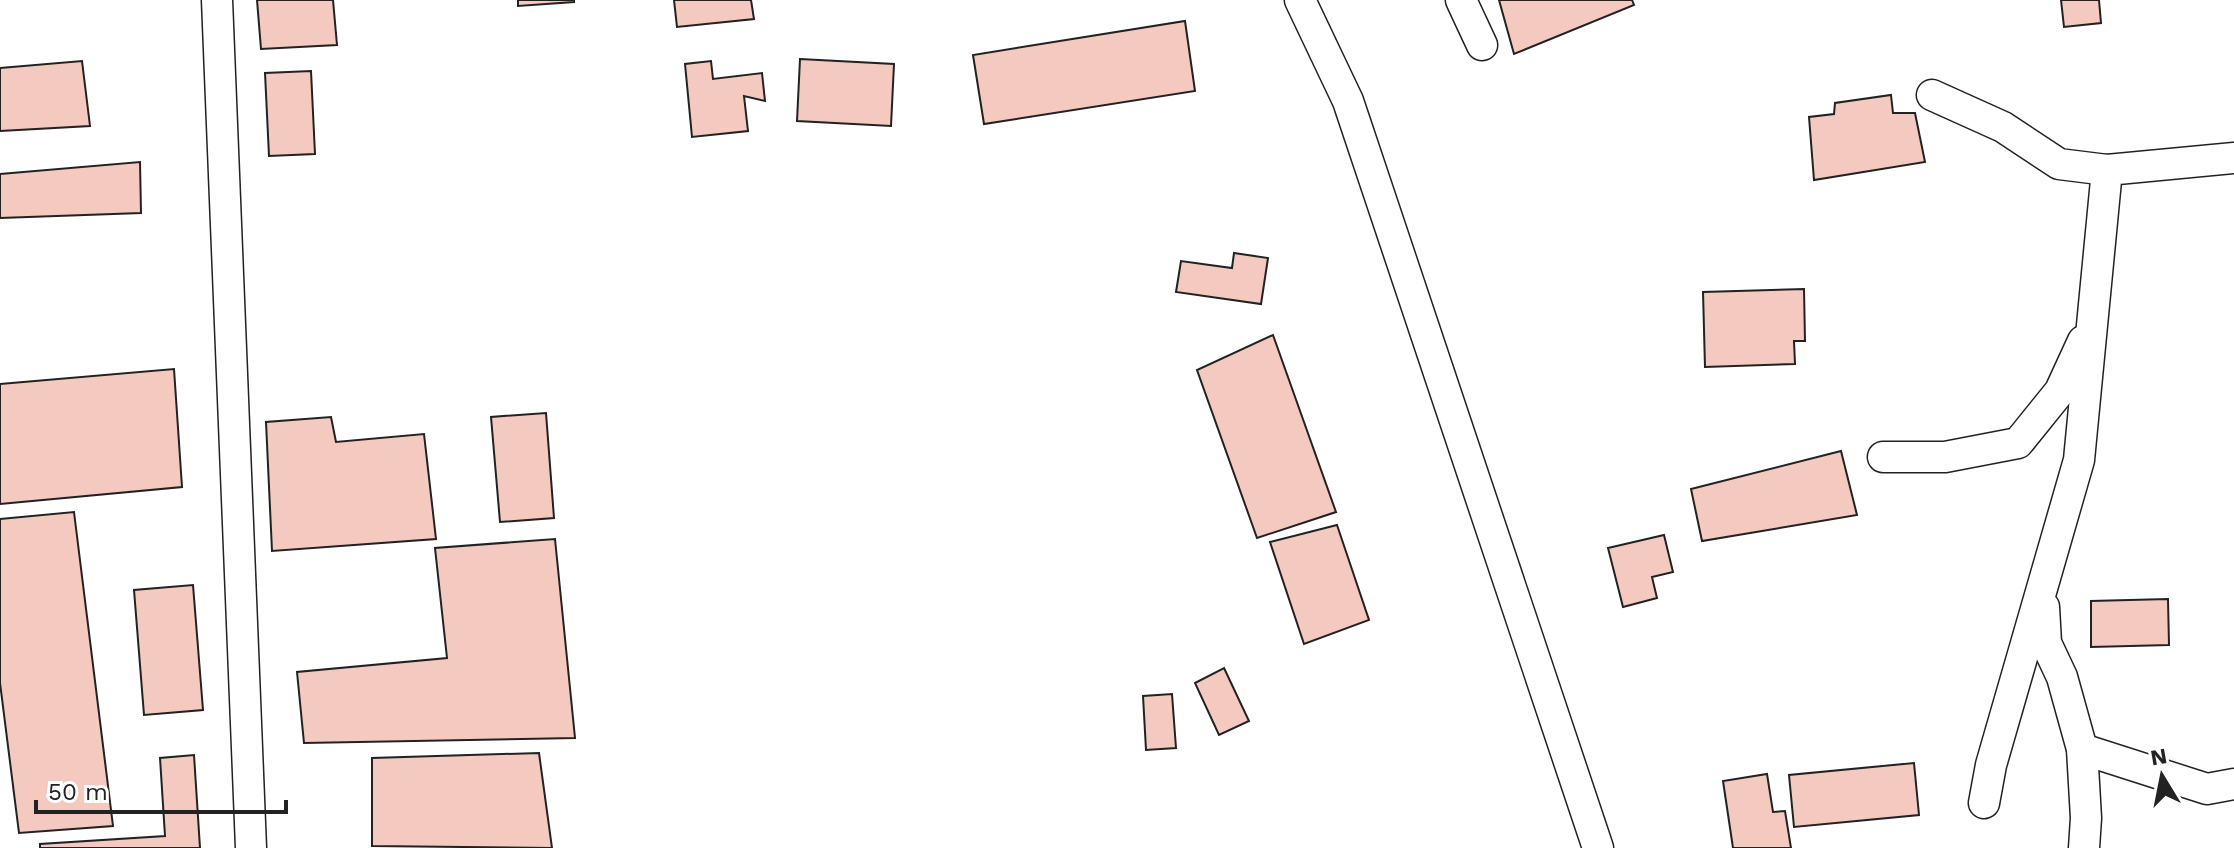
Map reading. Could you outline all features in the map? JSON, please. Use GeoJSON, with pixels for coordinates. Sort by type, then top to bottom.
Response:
{"type":"FeatureCollection","features":[{"type":"Feature","properties":{"kind":"street"},"geometry":{"type":"LineString","coordinates":[[217,0],[251,848]]}},
{"type":"Feature","properties":{"kind":"street"},"geometry":{"type":"LineString","coordinates":[[1300,0],[1348,101],[1598,848]]}},
{"type":"Feature","properties":{"kind":"street"},"geometry":{"type":"LineString","coordinates":[[1461,0],[1482,45]]}},
{"type":"Feature","properties":{"kind":"street"},"geometry":{"type":"LineString","coordinates":[[1932,95],[2003,127],[2059,164],[2107,170],[2234,158]]}},
{"type":"Feature","properties":{"kind":"street"},"geometry":{"type":"LineString","coordinates":[[1984,803],[1991,765],[2079,460],[2107,170]]}},
{"type":"Feature","properties":{"kind":"street"},"geometry":{"type":"LineString","coordinates":[[1883,457],[1945,457],[2018,443],[2060,391],[2091,324]]}},
{"type":"Feature","properties":{"kind":"street"},"geometry":{"type":"LineString","coordinates":[[2042,586],[2046,643],[2062,677],[2082,749],[2086,818],[2084,848]]}},
{"type":"Feature","properties":{"kind":"street"},"geometry":{"type":"LineString","coordinates":[[2082,749],[2207,789],[2234,784]]}},
{"type":"Feature","properties":{"kind":"building"},"geometry":{"type":"Polygon","coordinates":[[[257,0],[333,0],[337,45],[261,49],[257,0]]]}},
{"type":"Feature","properties":{"kind":"building"},"geometry":{"type":"Polygon","coordinates":[[[518,0],[574,0],[574,2],[518,6],[518,0]]]}},
{"type":"Feature","properties":{"kind":"building"},"geometry":{"type":"Polygon","coordinates":[[[674,0],[751,0],[754,19],[677,27],[674,0]]]}},
{"type":"Feature","properties":{"kind":"building"},"geometry":{"type":"Polygon","coordinates":[[[1499,0],[1632,0],[1634,5],[1514,54],[1499,0]]]}},
{"type":"Feature","properties":{"kind":"building"},"geometry":{"type":"Polygon","coordinates":[[[2061,0],[2099,0],[2101,23],[2064,27],[2061,0]]]}},
{"type":"Feature","properties":{"kind":"building"},"geometry":{"type":"Polygon","coordinates":[[[1185,21],[1195,91],[984,124],[973,55],[1185,21]]]}},
{"type":"Feature","properties":{"kind":"building"},"geometry":{"type":"Polygon","coordinates":[[[800,59],[894,64],[891,126],[797,121],[800,59]]]}},
{"type":"Feature","properties":{"kind":"building"},"geometry":{"type":"Polygon","coordinates":[[[82,61],[90,126],[0,131],[0,68],[82,61]]]}},
{"type":"Feature","properties":{"kind":"building"},"geometry":{"type":"Polygon","coordinates":[[[711,61],[713,79],[762,73],[765,101],[744,96],[748,131],[692,137],[685,64],[711,61]]]}},
{"type":"Feature","properties":{"kind":"building"},"geometry":{"type":"Polygon","coordinates":[[[311,71],[315,154],[269,156],[265,73],[311,71]]]}},
{"type":"Feature","properties":{"kind":"building"},"geometry":{"type":"Polygon","coordinates":[[[1891,95],[1893,113],[1915,113],[1925,162],[1814,180],[1809,117],[1834,114],[1835,103],[1891,95]]]}},
{"type":"Feature","properties":{"kind":"building"},"geometry":{"type":"Polygon","coordinates":[[[140,162],[141,213],[0,218],[0,174],[140,162]]]}},
{"type":"Feature","properties":{"kind":"building"},"geometry":{"type":"Polygon","coordinates":[[[1234,253],[1268,258],[1261,304],[1176,292],[1181,261],[1232,268],[1234,253]]]}},
{"type":"Feature","properties":{"kind":"building"},"geometry":{"type":"Polygon","coordinates":[[[1804,289],[1805,341],[1794,341],[1795,364],[1705,367],[1703,292],[1804,289]]]}},
{"type":"Feature","properties":{"kind":"building"},"geometry":{"type":"Polygon","coordinates":[[[1273,335],[1336,512],[1257,538],[1197,370],[1273,335]]]}},
{"type":"Feature","properties":{"kind":"building"},"geometry":{"type":"Polygon","coordinates":[[[174,369],[182,487],[0,504],[0,384],[174,369]]]}},
{"type":"Feature","properties":{"kind":"building"},"geometry":{"type":"Polygon","coordinates":[[[546,413],[554,518],[500,522],[491,417],[546,413]]]}},
{"type":"Feature","properties":{"kind":"building"},"geometry":{"type":"Polygon","coordinates":[[[331,417],[336,442],[424,434],[436,539],[272,551],[266,422],[331,417]]]}},
{"type":"Feature","properties":{"kind":"building"},"geometry":{"type":"Polygon","coordinates":[[[1841,451],[1857,515],[1702,541],[1691,489],[1841,451]]]}},
{"type":"Feature","properties":{"kind":"building"},"geometry":{"type":"Polygon","coordinates":[[[74,512],[113,826],[19,833],[0,683],[0,519],[74,512]]]}},
{"type":"Feature","properties":{"kind":"building"},"geometry":{"type":"Polygon","coordinates":[[[1337,525],[1369,620],[1304,644],[1270,542],[1337,525]]]}},
{"type":"Feature","properties":{"kind":"building"},"geometry":{"type":"Polygon","coordinates":[[[1664,535],[1673,572],[1652,577],[1657,598],[1623,607],[1608,548],[1664,535]]]}},
{"type":"Feature","properties":{"kind":"building"},"geometry":{"type":"Polygon","coordinates":[[[555,539],[575,738],[304,743],[297,672],[447,658],[435,548],[555,539]]]}},
{"type":"Feature","properties":{"kind":"building"},"geometry":{"type":"Polygon","coordinates":[[[193,585],[203,710],[144,715],[134,590],[193,585]]]}},
{"type":"Feature","properties":{"kind":"building"},"geometry":{"type":"Polygon","coordinates":[[[2168,599],[2169,645],[2091,647],[2091,601],[2168,599]]]}},
{"type":"Feature","properties":{"kind":"building"},"geometry":{"type":"Polygon","coordinates":[[[1224,668],[1249,721],[1219,735],[1195,683],[1224,668]]]}},
{"type":"Feature","properties":{"kind":"building"},"geometry":{"type":"Polygon","coordinates":[[[1172,694],[1176,748],[1146,750],[1143,696],[1172,694]]]}},
{"type":"Feature","properties":{"kind":"building"},"geometry":{"type":"Polygon","coordinates":[[[539,753],[552,848],[372,846],[372,758],[539,753]]]}},
{"type":"Feature","properties":{"kind":"building"},"geometry":{"type":"Polygon","coordinates":[[[194,755],[200,848],[40,848],[40,844],[165,836],[160,758],[194,755]]]}},
{"type":"Feature","properties":{"kind":"building"},"geometry":{"type":"Polygon","coordinates":[[[1914,763],[1919,815],[1794,827],[1789,775],[1914,763]]]}},
{"type":"Feature","properties":{"kind":"building"},"geometry":{"type":"Polygon","coordinates":[[[1767,774],[1773,812],[1785,811],[1791,848],[1733,848],[1723,781],[1767,774]]]}}]}
